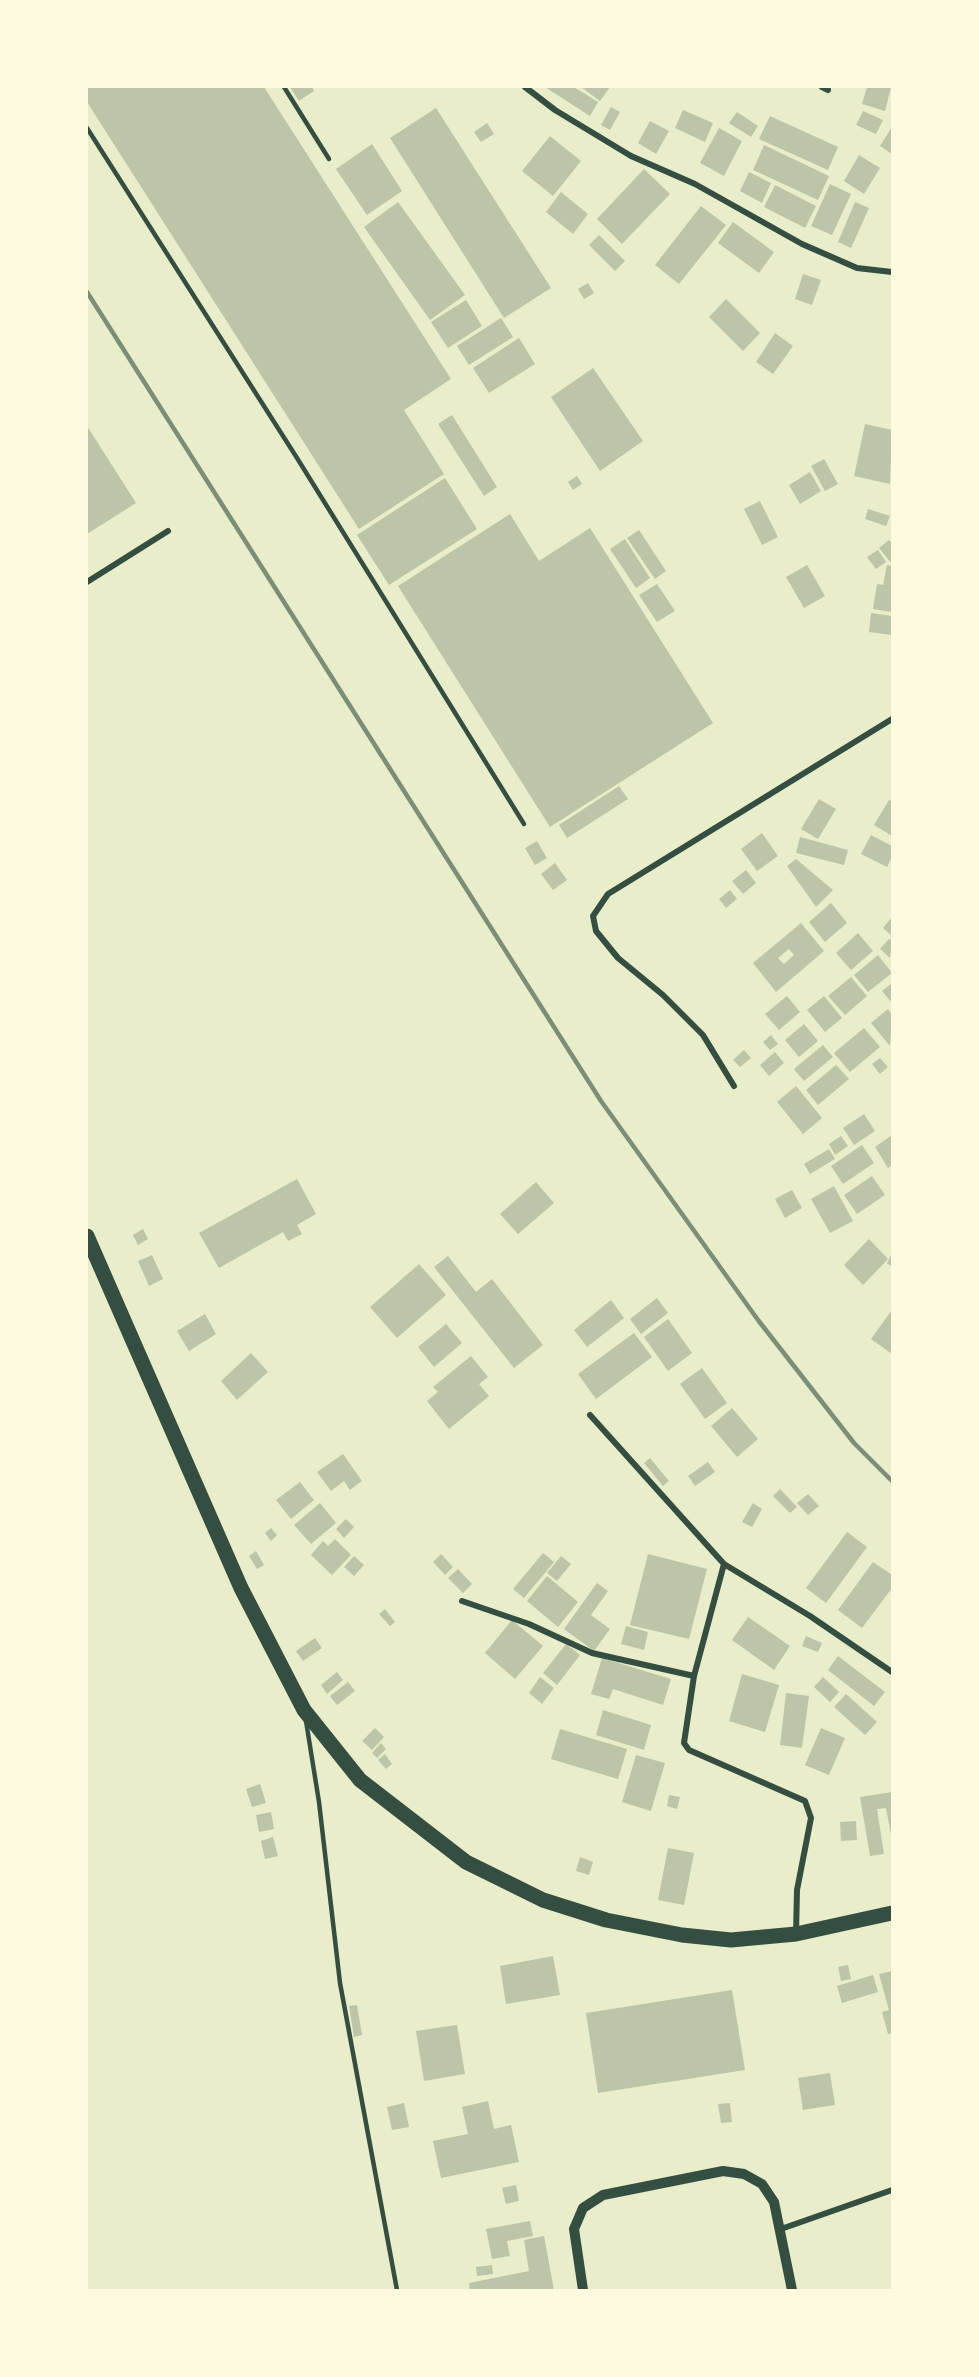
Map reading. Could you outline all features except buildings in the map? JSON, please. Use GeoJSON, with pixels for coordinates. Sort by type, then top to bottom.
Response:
{"type":"FeatureCollection","features":[{"type":"Feature","properties":{"kind":"main road"},"geometry":{"type":"LineString","coordinates":[[87,1236],[227,1557],[304,1710],[360,1780],[466,1862],[543,1900],[606,1920],[682,1935],[731,1940],[796,1934],[892,1913]]}},
{"type":"Feature","properties":{"kind":"street"},"geometry":{"type":"LineString","coordinates":[[525,87],[555,110],[631,156],[695,184],[802,244],[857,268],[892,272]]}},
{"type":"Feature","properties":{"kind":"street"},"geometry":{"type":"LineString","coordinates":[[87,582],[168,531]]}},
{"type":"Feature","properties":{"kind":"street"},"geometry":{"type":"LineString","coordinates":[[734,1086],[703,1035],[663,995],[618,958],[596,931],[593,916],[608,894],[892,719]]}},
{"type":"Feature","properties":{"kind":"street"},"geometry":{"type":"LineString","coordinates":[[590,1415],[724,1564],[810,1616],[892,1672]]}},
{"type":"Feature","properties":{"kind":"street"},"geometry":{"type":"LineString","coordinates":[[724,1564],[694,1676],[684,1743],[689,1750],[805,1801],[811,1818],[797,1890],[796,1934]]}},
{"type":"Feature","properties":{"kind":"street"},"geometry":{"type":"LineString","coordinates":[[462,1601],[529,1624],[592,1653],[694,1676]]}},
{"type":"Feature","properties":{"kind":"street"},"geometry":{"type":"LineString","coordinates":[[583,2290],[574,2229],[583,2208],[603,2195],[723,2171],[744,2174],[762,2184],[774,2202],[792,2290]]}},
{"type":"Feature","properties":{"kind":"street"},"geometry":{"type":"LineString","coordinates":[[781,2229],[892,2190]]}},
{"type":"Feature","properties":{"kind":"lane"},"geometry":{"type":"LineString","coordinates":[[284,87],[329,159]]}},
{"type":"Feature","properties":{"kind":"lane"},"geometry":{"type":"LineString","coordinates":[[87,128],[297,458],[524,824]]}},
{"type":"Feature","properties":{"kind":"lane"},"geometry":{"type":"LineString","coordinates":[[304,1710],[319,1802],[340,1983],[397,2290]]}},
{"type":"Feature","properties":{"kind":"railway"},"geometry":{"type":"LineString","coordinates":[[87,292],[601,1101],[758,1320],[854,1443],[892,1481]]}}]}
